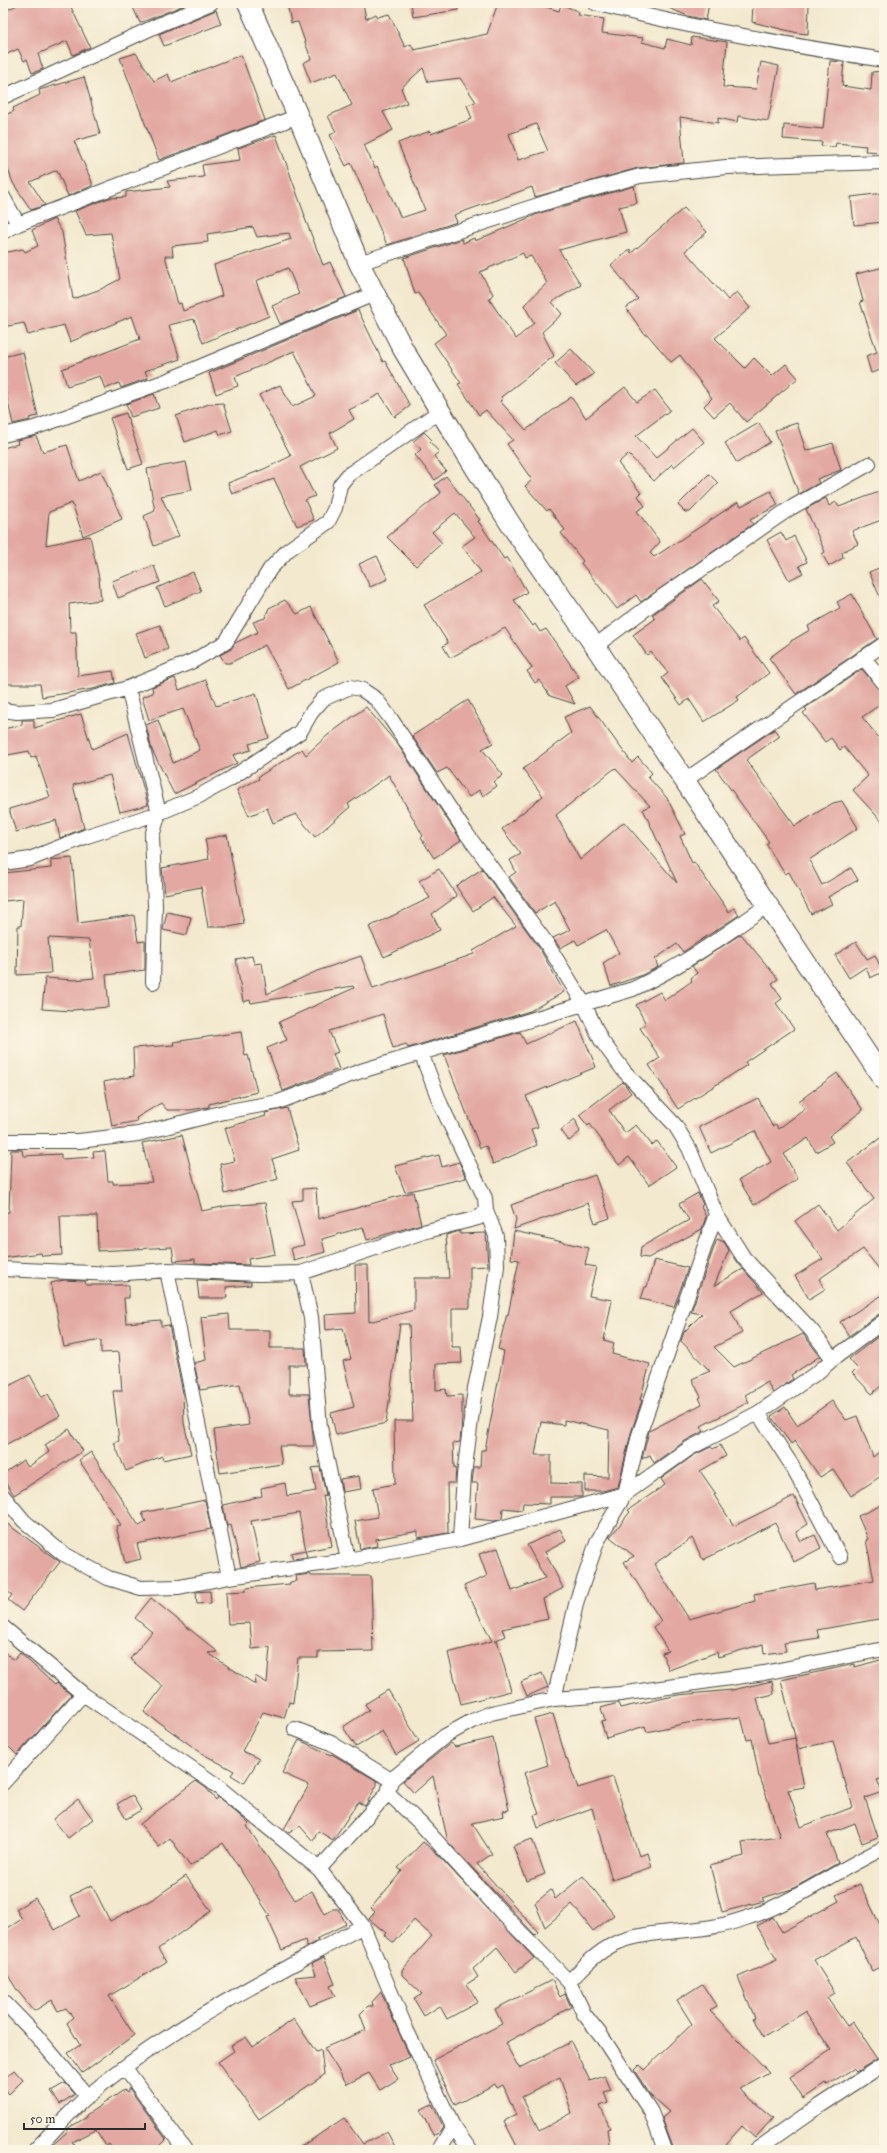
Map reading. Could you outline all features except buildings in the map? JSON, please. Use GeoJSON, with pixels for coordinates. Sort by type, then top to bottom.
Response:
{"type":"FeatureCollection","features":[{"type":"Feature","properties":{"kind":"main road"},"geometry":{"type":"LineString","coordinates":[[248,3],[298,116],[359,263],[404,349],[440,411],[511,525],[595,646],[884,1080]]}},
{"type":"Feature","properties":{"kind":"street"},"geometry":{"type":"LineString","coordinates":[[3,96],[156,26],[211,3]]}},
{"type":"Feature","properties":{"kind":"street"},"geometry":{"type":"LineString","coordinates":[[595,3],[700,28],[884,60]]}},
{"type":"Feature","properties":{"kind":"street"},"geometry":{"type":"LineString","coordinates":[[3,232],[18,224],[298,116]]}},
{"type":"Feature","properties":{"kind":"street"},"geometry":{"type":"LineString","coordinates":[[359,263],[560,198],[640,176],[726,167],[884,162]]}},
{"type":"Feature","properties":{"kind":"street"},"geometry":{"type":"LineString","coordinates":[[3,197],[18,224]]}},
{"type":"Feature","properties":{"kind":"street"},"geometry":{"type":"LineString","coordinates":[[3,435],[34,428],[166,381],[374,294]]}},
{"type":"Feature","properties":{"kind":"street"},"geometry":{"type":"LineString","coordinates":[[3,710],[17,712],[53,710],[128,688],[193,661],[226,642],[270,569],[288,550],[328,522],[334,508],[340,485],[348,475],[440,411]]}},
{"type":"Feature","properties":{"kind":"street"},"geometry":{"type":"LineString","coordinates":[[595,646],[663,596],[789,509],[870,464]]}},
{"type":"Feature","properties":{"kind":"street"},"geometry":{"type":"LineString","coordinates":[[684,781],[884,644]]}},
{"type":"Feature","properties":{"kind":"street"},"geometry":{"type":"LineString","coordinates":[[863,657],[884,683]]}},
{"type":"Feature","properties":{"kind":"street"},"geometry":{"type":"LineString","coordinates":[[128,688],[159,813],[152,836],[155,906],[153,982]]}},
{"type":"Feature","properties":{"kind":"street"},"geometry":{"type":"LineString","coordinates":[[3,863],[30,859],[87,836],[159,813],[199,796],[230,780],[275,751],[300,732],[311,713],[323,699],[350,688],[361,689],[376,699],[391,718],[466,833],[547,944],[584,1004],[602,1040],[624,1071],[675,1124],[689,1148],[716,1214],[744,1258],[812,1331],[833,1358]]}},
{"type":"Feature","properties":{"kind":"street"},"geometry":{"type":"LineString","coordinates":[[3,1141],[79,1141],[138,1134],[224,1112],[280,1101],[361,1071],[633,989],[664,975],[768,905]]}},
{"type":"Feature","properties":{"kind":"street"},"geometry":{"type":"LineString","coordinates":[[421,1053],[441,1105],[485,1198],[486,1210],[496,1236],[497,1266],[490,1317],[474,1396],[464,1475],[460,1539]]}},
{"type":"Feature","properties":{"kind":"street"},"geometry":{"type":"LineString","coordinates":[[3,1269],[113,1274],[167,1270],[259,1274],[301,1273],[423,1232],[478,1218],[486,1210]]}},
{"type":"Feature","properties":{"kind":"street"},"geometry":{"type":"LineString","coordinates":[[554,1699],[577,1600],[597,1542],[624,1494],[639,1435],[716,1214]]}},
{"type":"Feature","properties":{"kind":"street"},"geometry":{"type":"LineString","coordinates":[[167,1270],[228,1577]]}},
{"type":"Feature","properties":{"kind":"street"},"geometry":{"type":"LineString","coordinates":[[301,1273],[311,1317],[320,1427],[348,1560]]}},
{"type":"Feature","properties":{"kind":"street"},"geometry":{"type":"LineString","coordinates":[[3,1496],[24,1521],[62,1553],[108,1578],[141,1588],[179,1588],[228,1577],[348,1560],[460,1539],[624,1494],[690,1448],[758,1413],[818,1372],[833,1358],[884,1321]]}},
{"type":"Feature","properties":{"kind":"street"},"geometry":{"type":"LineString","coordinates":[[758,1413],[791,1464],[840,1557]]}},
{"type":"Feature","properties":{"kind":"street"},"geometry":{"type":"LineString","coordinates":[[3,1627],[83,1694],[212,1782],[319,1869],[363,1926],[407,2031],[453,2126],[470,2150]]}},
{"type":"Feature","properties":{"kind":"street"},"geometry":{"type":"LineString","coordinates":[[319,1869],[389,1786],[444,1736],[491,1713],[554,1699],[620,1694],[742,1676],[884,1649]]}},
{"type":"Feature","properties":{"kind":"street"},"geometry":{"type":"LineString","coordinates":[[3,1783],[83,1694]]}},
{"type":"Feature","properties":{"kind":"street"},"geometry":{"type":"LineString","coordinates":[[294,1729],[331,1743],[389,1786],[420,1823],[497,1907],[569,1982],[584,2014],[600,2034],[651,2112],[665,2150]]}},
{"type":"Feature","properties":{"kind":"street"},"geometry":{"type":"LineString","coordinates":[[569,1982],[593,1957],[615,1944],[640,1936],[718,1926],[758,1914],[798,1896],[863,1858],[884,1848]]}},
{"type":"Feature","properties":{"kind":"street"},"geometry":{"type":"LineString","coordinates":[[35,2150],[88,2097],[125,2068],[188,2024],[363,1926]]}},
{"type":"Feature","properties":{"kind":"street"},"geometry":{"type":"LineString","coordinates":[[3,2001],[35,2034],[88,2097]]}},
{"type":"Feature","properties":{"kind":"street"},"geometry":{"type":"LineString","coordinates":[[756,2150],[884,2064]]}},
{"type":"Feature","properties":{"kind":"street"},"geometry":{"type":"LineString","coordinates":[[125,2068],[185,2150]]}},
{"type":"Feature","properties":{"kind":"street"},"geometry":{"type":"LineString","coordinates":[[439,2150],[453,2126]]}}]}
